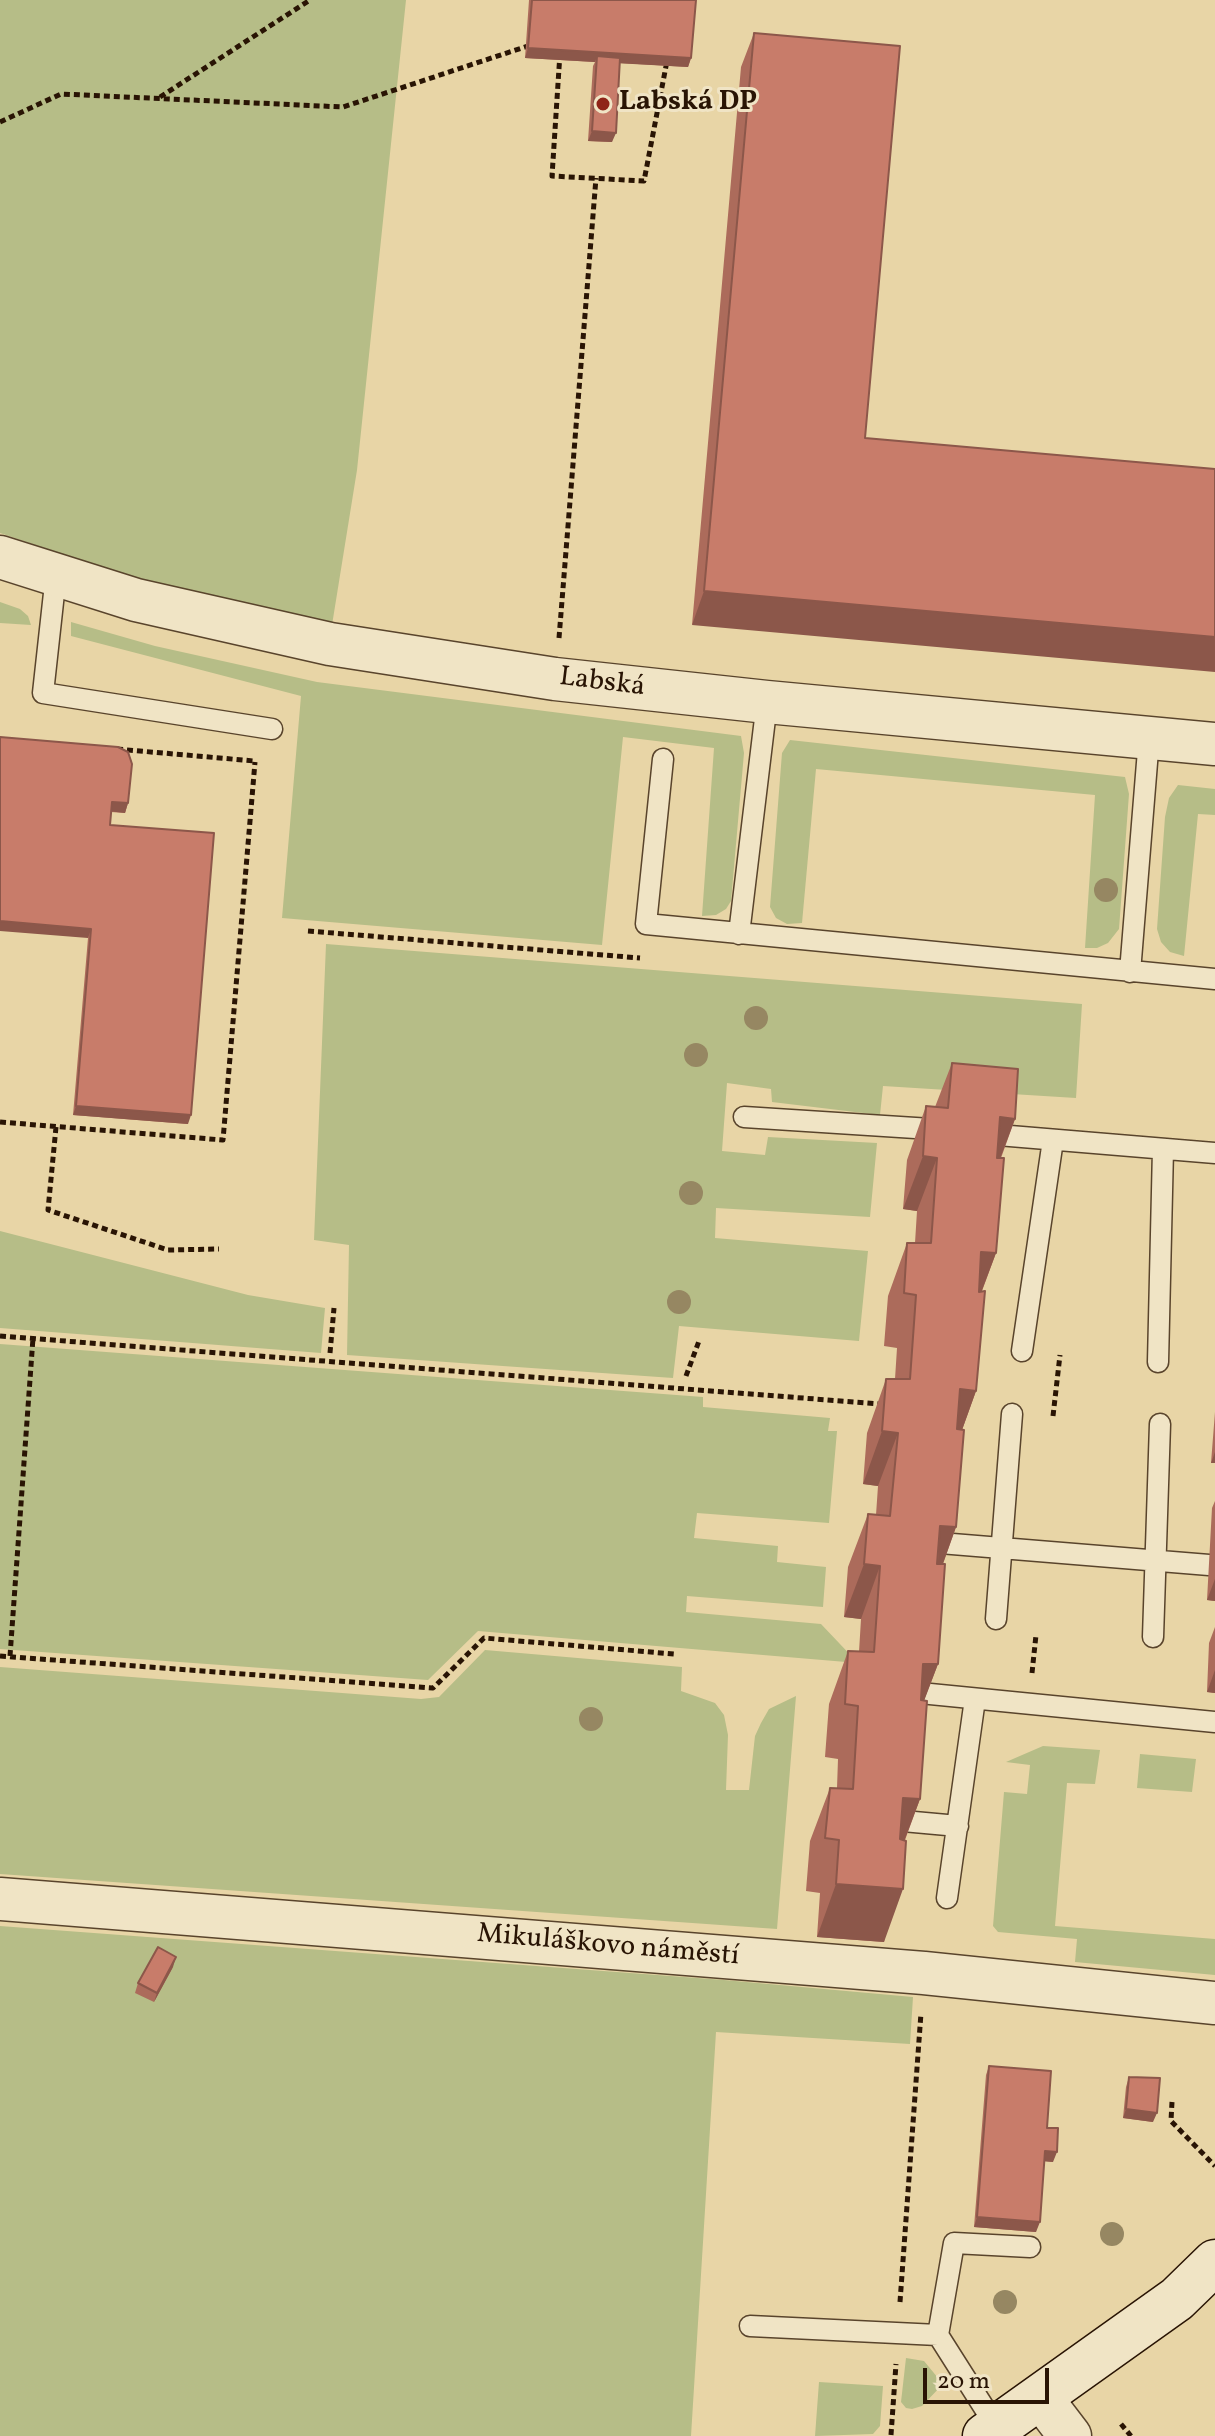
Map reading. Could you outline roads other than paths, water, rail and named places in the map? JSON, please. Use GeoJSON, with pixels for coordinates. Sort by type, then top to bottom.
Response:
{"type":"FeatureCollection","features":[{"type":"Feature","properties":{"kind":"street","name":"Labská"},"geometry":{"type":"LineString","coordinates":[[0,557],[136,600],[330,644],[555,679],[1215,744]]}},
{"type":"Feature","properties":{"kind":"street","name":"Mikuláškovo náměstí"},"geometry":{"type":"LineString","coordinates":[[0,1899],[924,1973],[1215,2003]]}},
{"type":"Feature","properties":{"kind":"street"},"geometry":{"type":"LineString","coordinates":[[991,2432],[1177,2299],[1215,2262]]}},
{"type":"Feature","properties":{"kind":"street"},"geometry":{"type":"LineString","coordinates":[[1041,2398],[1070,2436]]}},
{"type":"Feature","properties":{"kind":"lane"},"geometry":{"type":"LineString","coordinates":[[56,575],[43,693],[272,729]]}},
{"type":"Feature","properties":{"kind":"lane"},"geometry":{"type":"LineString","coordinates":[[739,934],[767,702]]}},
{"type":"Feature","properties":{"kind":"lane"},"geometry":{"type":"LineString","coordinates":[[1130,972],[1149,738]]}},
{"type":"Feature","properties":{"kind":"lane"},"geometry":{"type":"LineString","coordinates":[[663,759],[646,924],[1215,979]]}},
{"type":"Feature","properties":{"kind":"lane"},"geometry":{"type":"LineString","coordinates":[[744,1117],[931,1129]]}},
{"type":"Feature","properties":{"kind":"lane"},"geometry":{"type":"LineString","coordinates":[[998,1135],[1215,1153]]}},
{"type":"Feature","properties":{"kind":"lane"},"geometry":{"type":"LineString","coordinates":[[1022,1351],[1053,1140]]}},
{"type":"Feature","properties":{"kind":"lane"},"geometry":{"type":"LineString","coordinates":[[1158,1362],[1163,1149]]}},
{"type":"Feature","properties":{"kind":"lane"},"geometry":{"type":"LineString","coordinates":[[996,1619],[1012,1414]]}},
{"type":"Feature","properties":{"kind":"lane"},"geometry":{"type":"LineString","coordinates":[[1153,1637],[1160,1424]]}},
{"type":"Feature","properties":{"kind":"lane"},"geometry":{"type":"LineString","coordinates":[[940,1543],[1209,1565]]}},
{"type":"Feature","properties":{"kind":"lane"},"geometry":{"type":"LineString","coordinates":[[920,1693],[1215,1722]]}},
{"type":"Feature","properties":{"kind":"lane"},"geometry":{"type":"LineString","coordinates":[[947,1898],[975,1699]]}},
{"type":"Feature","properties":{"kind":"lane"},"geometry":{"type":"LineString","coordinates":[[903,1821],[958,1826]]}},
{"type":"Feature","properties":{"kind":"lane"},"geometry":{"type":"LineString","coordinates":[[991,2432],[938,2335],[954,2243],[1030,2247]]}},
{"type":"Feature","properties":{"kind":"lane"},"geometry":{"type":"LineString","coordinates":[[750,2326],[938,2335]]}},
{"type":"Feature","properties":{"kind":"place","name":"Labská DP"},"geometry":{"type":"Point","coordinates":[603,104]}}]}
